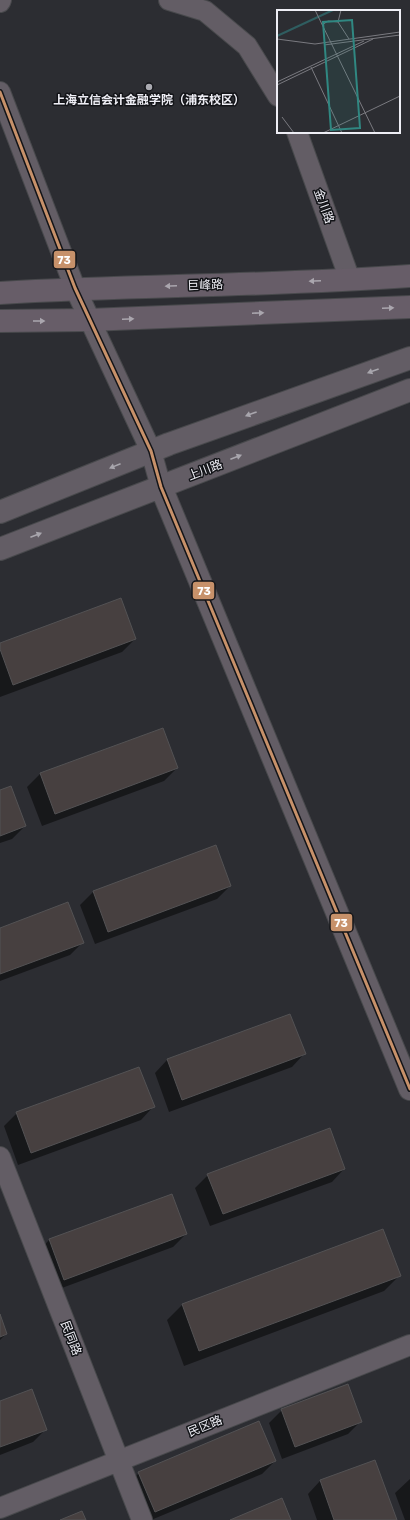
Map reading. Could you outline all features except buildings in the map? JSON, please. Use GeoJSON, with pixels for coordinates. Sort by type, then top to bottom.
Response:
{"type":"FeatureCollection","features":[{"type":"Feature","properties":{"kind":"main road","name":"巨峰路"},"geometry":{"type":"LineString","coordinates":[[0,293],[75,288],[350,280],[410,276]]}},
{"type":"Feature","properties":{"kind":"main road"},"geometry":{"type":"LineString","coordinates":[[0,321],[89,320],[410,307]]}},
{"type":"Feature","properties":{"kind":"street"},"geometry":{"type":"LineString","coordinates":[[169,0],[207,6],[247,46],[277,94]]}},
{"type":"Feature","properties":{"kind":"street"},"geometry":{"type":"LineString","coordinates":[[0,92],[75,288],[151,451],[161,487],[410,1089]]}},
{"type":"Feature","properties":{"kind":"street","name":"金川路"},"geometry":{"type":"LineString","coordinates":[[297,133],[350,280]]}},
{"type":"Feature","properties":{"kind":"street"},"geometry":{"type":"LineString","coordinates":[[0,512],[151,451],[410,358]]}},
{"type":"Feature","properties":{"kind":"street","name":"上川路"},"geometry":{"type":"LineString","coordinates":[[0,549],[410,390]]}},
{"type":"Feature","properties":{"kind":"street","name":"民同路"},"geometry":{"type":"LineString","coordinates":[[0,1157],[142,1520]]}},
{"type":"Feature","properties":{"kind":"street","name":"民区路"},"geometry":{"type":"LineString","coordinates":[[0,1508],[410,1345]]}},
{"type":"Feature","properties":{"kind":"transit line","name":"73"},"geometry":{"type":"LineString","coordinates":[[0,92],[75,288],[151,451],[161,487],[410,1089]]}},
{"type":"Feature","properties":{"kind":"place","name":"上海立信会计金融学院（浦东校区）"},"geometry":{"type":"Point","coordinates":[149,87]}}]}
